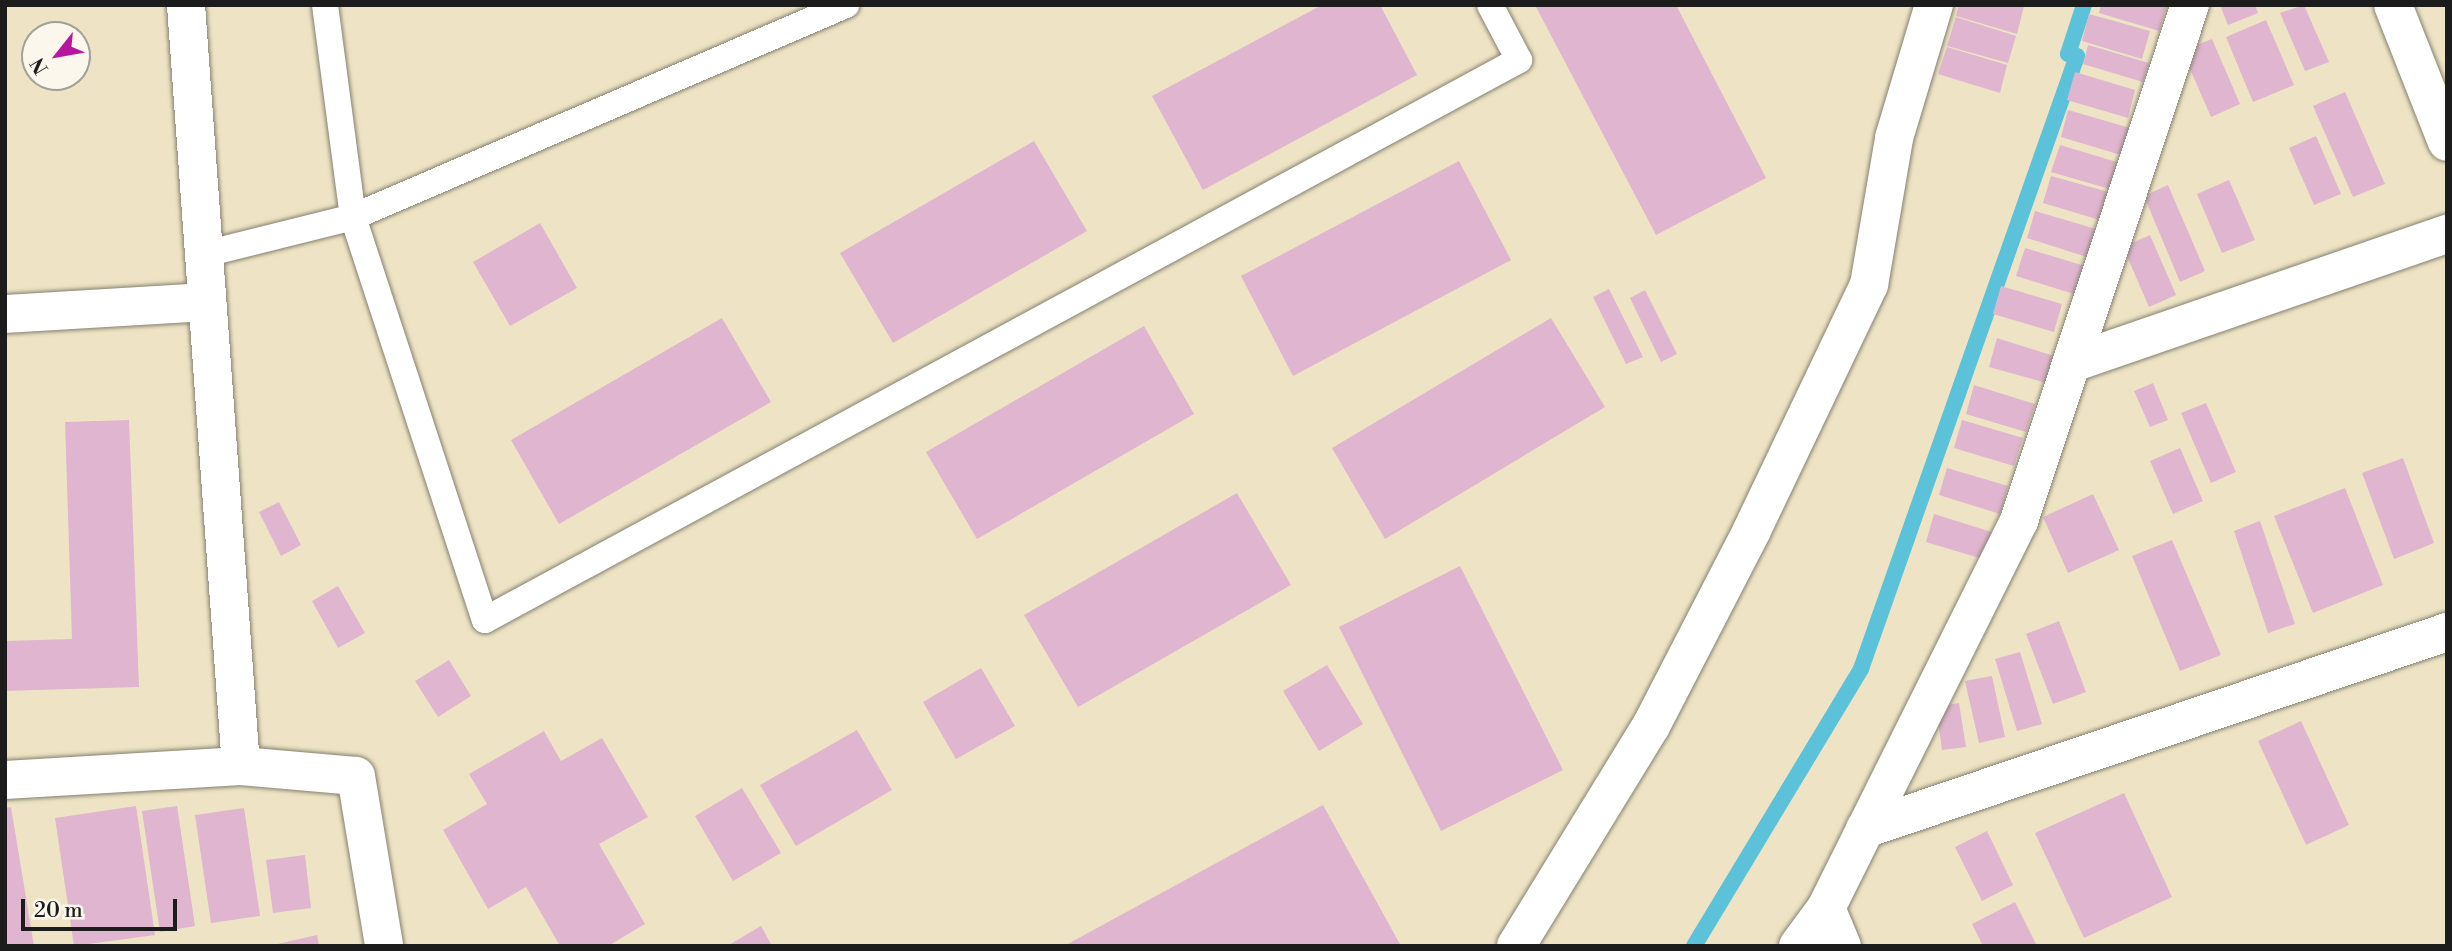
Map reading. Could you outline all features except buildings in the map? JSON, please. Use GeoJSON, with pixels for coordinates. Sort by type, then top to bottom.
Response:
{"type":"FeatureCollection","features":[{"type":"Feature","properties":{"kind":"street"},"geometry":{"type":"LineString","coordinates":[[186,5],[201,255],[241,766]]}},
{"type":"Feature","properties":{"kind":"street"},"geometry":{"type":"LineString","coordinates":[[1516,946],[1651,726],[1752,530],[1869,285],[1894,138],[1934,5]]}},
{"type":"Feature","properties":{"kind":"street"},"geometry":{"type":"LineString","coordinates":[[1798,946],[1826,908],[2019,521],[2190,5]]}},
{"type":"Feature","properties":{"kind":"street"},"geometry":{"type":"LineString","coordinates":[[2393,5],[2447,142]]}},
{"type":"Feature","properties":{"kind":"street"},"geometry":{"type":"LineString","coordinates":[[2072,363],[2447,234]]}},
{"type":"Feature","properties":{"kind":"street"},"geometry":{"type":"LineString","coordinates":[[5,314],[205,302]]}},
{"type":"Feature","properties":{"kind":"street"},"geometry":{"type":"LineString","coordinates":[[1865,829],[2447,632]]}},
{"type":"Feature","properties":{"kind":"street"},"geometry":{"type":"LineString","coordinates":[[5,780],[241,766],[356,776],[384,946]]}},
{"type":"Feature","properties":{"kind":"street"},"geometry":{"type":"LineString","coordinates":[[1826,908],[1842,946]]}},
{"type":"Feature","properties":{"kind":"lane"},"geometry":{"type":"LineString","coordinates":[[325,5],[353,217],[485,620],[1519,60],[1490,5]]}},
{"type":"Feature","properties":{"kind":"lane"},"geometry":{"type":"LineString","coordinates":[[201,255],[353,217],[846,5]]}},
{"type":"Feature","properties":{"kind":"waterway"},"geometry":{"type":"LineString","coordinates":[[1694,946],[1861,669],[2077,56],[2068,54],[2084,5]]}}]}
